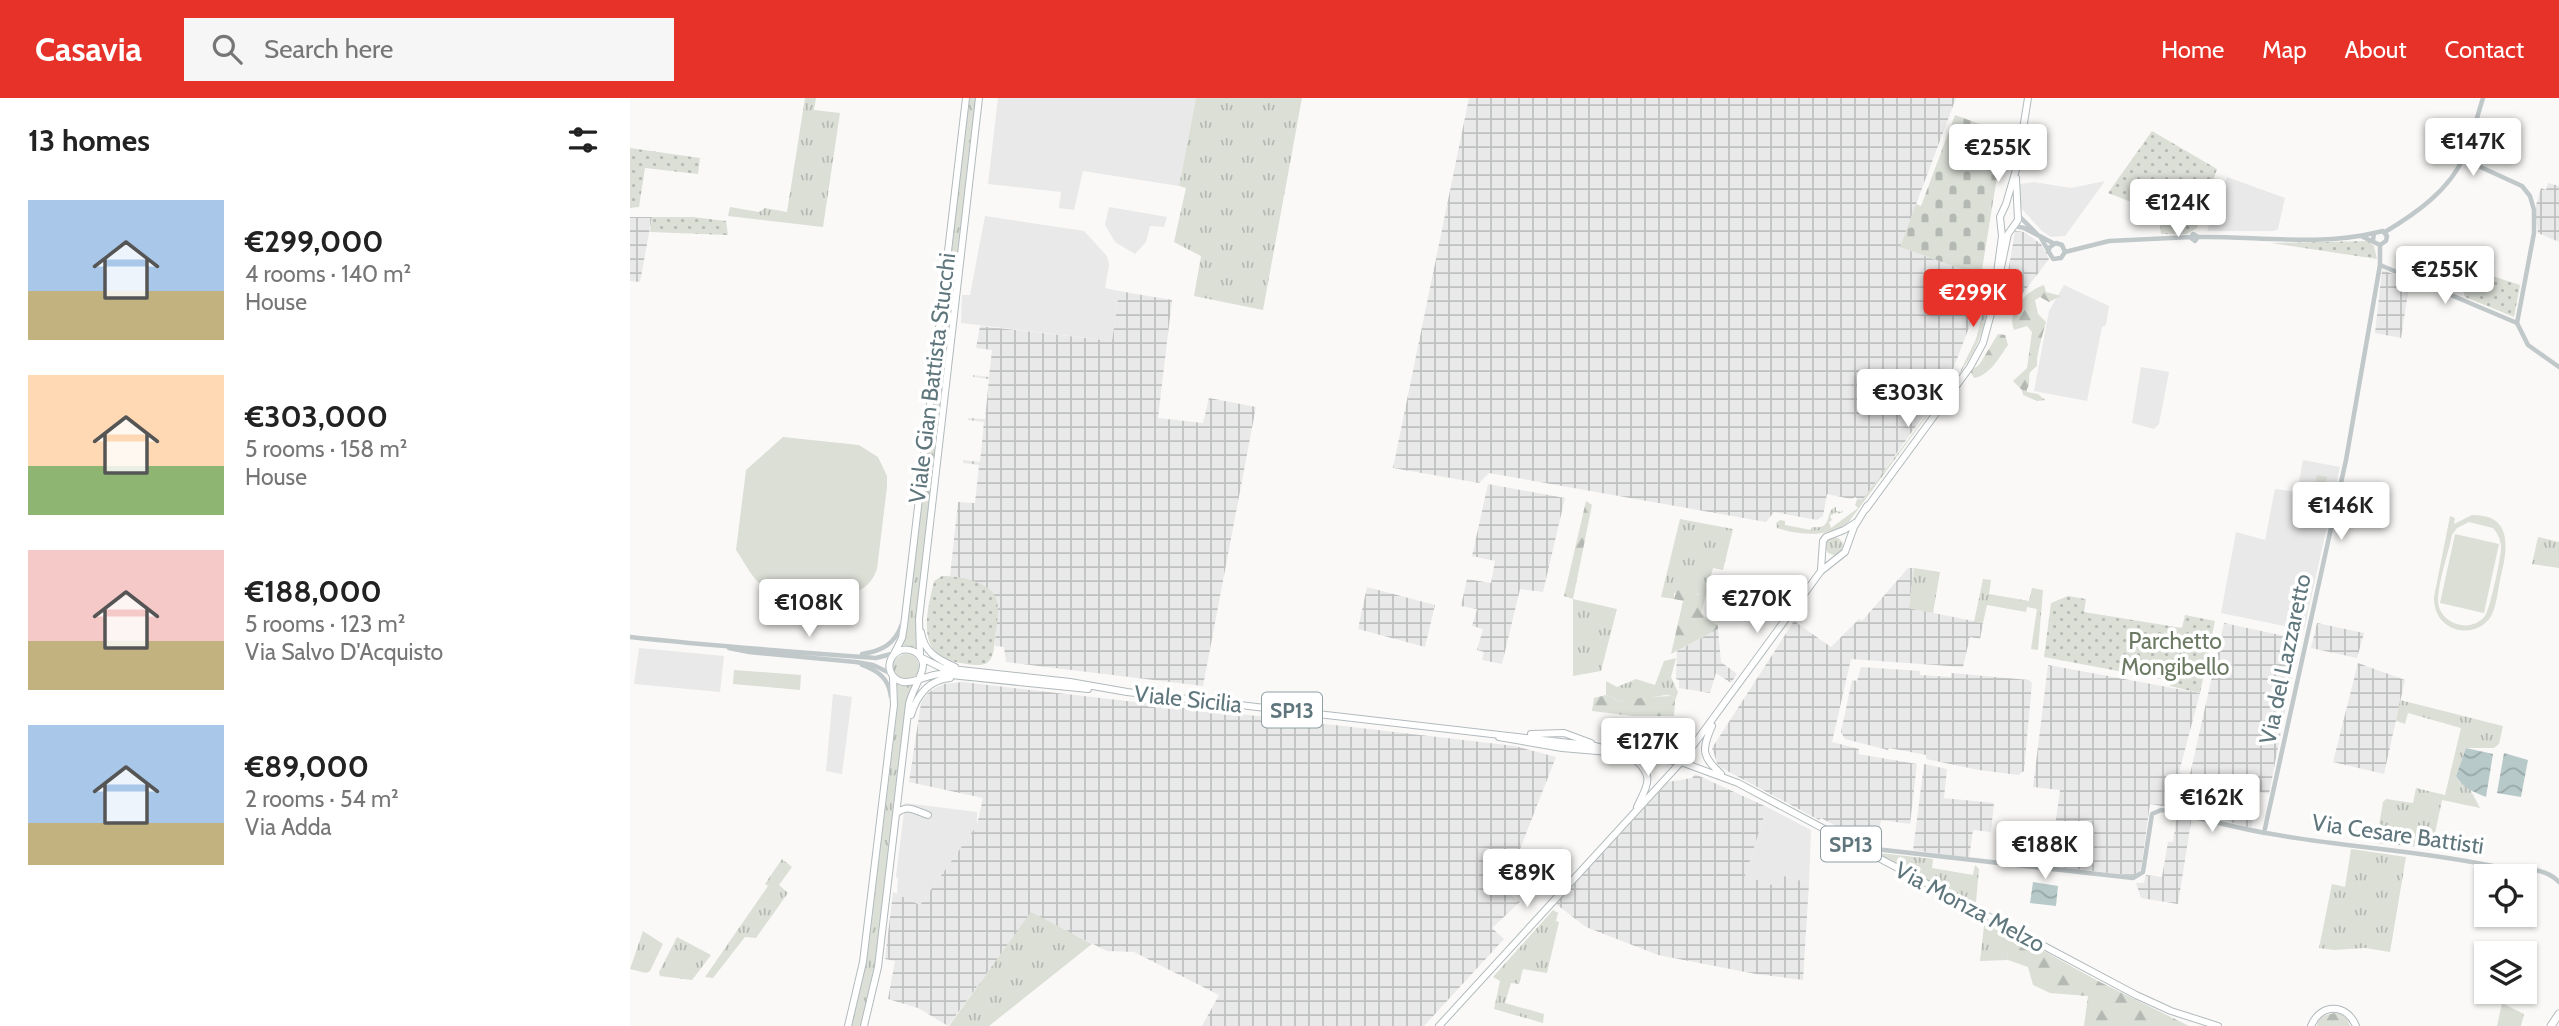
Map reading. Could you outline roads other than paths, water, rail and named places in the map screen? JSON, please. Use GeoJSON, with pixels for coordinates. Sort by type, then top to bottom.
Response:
{"type":"FeatureCollection","features":[{"type":"Feature","properties":{"kind":"highway"},"geometry":{"type":"LineString","coordinates":[[2551,1026],[2559,1014]]}},
{"type":"Feature","properties":{"kind":"main road","name":"Viale Gian Battista Stucchi"},"geometry":{"type":"LineString","coordinates":[[848,1026],[863,962],[895,695],[890,664],[901,638],[905,616],[966,98]]}},
{"type":"Feature","properties":{"kind":"main road","name":"Viale Gian Battista Stucchi"},"geometry":{"type":"LineString","coordinates":[[864,1026],[878,967],[910,698],[923,668],[918,638],[919,619],[979,98]]}},
{"type":"Feature","properties":{"kind":"main road"},"geometry":{"type":"LineString","coordinates":[[1994,299],[2002,236],[2001,216],[2017,166],[2028,98]]}},
{"type":"Feature","properties":{"kind":"main road"},"geometry":{"type":"LineString","coordinates":[[1821,571],[1826,537],[1854,524],[1976,358],[1984,340],[2007,236],[2018,220],[2017,166]]}},
{"type":"Feature","properties":{"kind":"main road"},"geometry":{"type":"LineString","coordinates":[[2001,216],[2010,209],[2017,214]]}},
{"type":"Feature","properties":{"kind":"main road"},"geometry":{"type":"LineString","coordinates":[[2001,216],[2005,227],[2013,227]]}},
{"type":"Feature","properties":{"kind":"main road"},"geometry":{"type":"LineString","coordinates":[[1439,1026],[1681,762],[1821,571],[1845,552],[1867,506]]}},
{"type":"Feature","properties":{"kind":"main road"},"geometry":{"type":"LineString","coordinates":[[1836,533],[1843,536],[1847,543]]}},
{"type":"Feature","properties":{"kind":"main road"},"geometry":{"type":"LineString","coordinates":[[1823,549],[1835,558]]}},
{"type":"Feature","properties":{"kind":"main road"},"geometry":{"type":"LineString","coordinates":[[919,619],[926,648],[936,658],[967,671]]}},
{"type":"Feature","properties":{"kind":"main road"},"geometry":{"type":"LineString","coordinates":[[894,654],[909,649],[921,657]]}},
{"type":"Feature","properties":{"kind":"main road","name":"Viale Sicilia"},"geometry":{"type":"LineString","coordinates":[[921,657],[942,668],[1070,682],[1114,691]]}},
{"type":"Feature","properties":{"kind":"main road","name":"Viale Sicilia"},"geometry":{"type":"LineString","coordinates":[[918,678],[939,674],[1114,691],[1520,736],[1557,745],[1569,742],[1681,762]]}},
{"type":"Feature","properties":{"kind":"main road"},"geometry":{"type":"LineString","coordinates":[[892,675],[904,683],[918,678]]}},
{"type":"Feature","properties":{"kind":"main road"},"geometry":{"type":"LineString","coordinates":[[906,731],[915,701],[929,685],[943,679],[979,679]]}},
{"type":"Feature","properties":{"kind":"main road"},"geometry":{"type":"LineString","coordinates":[[1716,715],[1705,742],[1704,752],[1722,776]]}},
{"type":"Feature","properties":{"kind":"main road","name":"Viale Sicilia"},"geometry":{"type":"LineString","coordinates":[[1470,731],[1595,752],[1616,752]]}},
{"type":"Feature","properties":{"kind":"main road"},"geometry":{"type":"LineString","coordinates":[[1562,733],[1569,742],[1557,745],[1555,735],[1562,733]]}},
{"type":"Feature","properties":{"kind":"main road"},"geometry":{"type":"LineString","coordinates":[[1520,736],[1562,733],[1585,739],[1596,746]]}},
{"type":"Feature","properties":{"kind":"main road"},"geometry":{"type":"LineString","coordinates":[[1629,754],[1644,767],[1648,777],[1646,789],[1635,812]]}},
{"type":"Feature","properties":{"kind":"main road","name":"Via Monza Melzo"},"geometry":{"type":"LineString","coordinates":[[1681,762],[1722,776],[2124,988],[2184,1016]]}},
{"type":"Feature","properties":{"kind":"main road"},"geometry":{"type":"LineString","coordinates":[[897,813],[911,808],[928,815]]}},
{"type":"Feature","properties":{"kind":"main road"},"geometry":{"type":"LineString","coordinates":[[2311,1026],[2318,1014],[2334,1008],[2344,1011],[2355,1025]]}},
{"type":"Feature","properties":{"kind":"main road","name":"SP13"},"geometry":{"type":"LineString","coordinates":[[2184,1016],[2206,1026]]}},
{"type":"Feature","properties":{"kind":"main road","name":"SP13"},"geometry":{"type":"LineString","coordinates":[[2184,1016],[2218,1026]]}},
{"type":"Feature","properties":{"kind":"street"},"geometry":{"type":"LineString","coordinates":[[2374,237],[2378,231],[2385,232],[2428,203],[2446,184],[2463,159],[2483,98]]}},
{"type":"Feature","properties":{"kind":"street"},"geometry":{"type":"LineString","coordinates":[[2463,159],[2522,186],[2530,196],[2534,210],[2533,243],[2517,323],[2529,347],[2559,367]]}},
{"type":"Feature","properties":{"kind":"street"},"geometry":{"type":"LineString","coordinates":[[2017,214],[2040,237],[2053,259],[2058,259],[2065,252],[2106,241],[2191,237],[2193,234],[2197,237],[2283,240],[2361,236],[2374,237],[2381,245]]}},
{"type":"Feature","properties":{"kind":"street"},"geometry":{"type":"LineString","coordinates":[[2013,227],[2024,228],[2054,244],[2062,245],[2065,252]]}},
{"type":"Feature","properties":{"kind":"street","name":"Via del Lazzaretto"},"geometry":{"type":"LineString","coordinates":[[2264,833],[2346,460],[2380,265],[2381,245],[2387,239],[2385,232]]}},
{"type":"Feature","properties":{"kind":"street"},"geometry":{"type":"LineString","coordinates":[[2048,252],[2049,247],[2054,244]]}},
{"type":"Feature","properties":{"kind":"street"},"geometry":{"type":"LineString","coordinates":[[2380,265],[2517,323]]}},
{"type":"Feature","properties":{"kind":"street"},"geometry":{"type":"LineString","coordinates":[[842,657],[870,653],[888,645],[899,632],[905,616]]}},
{"type":"Feature","properties":{"kind":"street"},"geometry":{"type":"LineString","coordinates":[[630,637],[842,657],[882,658],[894,654]]}},
{"type":"Feature","properties":{"kind":"street"},"geometry":{"type":"LineString","coordinates":[[842,657],[873,665],[892,675]]}},
{"type":"Feature","properties":{"kind":"street"},"geometry":{"type":"LineString","coordinates":[[842,657],[873,669],[888,682],[891,695],[891,731]]}},
{"type":"Feature","properties":{"kind":"street","name":"Via Cesare Battisti"},"geometry":{"type":"LineString","coordinates":[[1865,851],[1875,849],[2133,878],[2144,872],[2151,817],[2154,812],[2161,810],[2264,833],[2439,855],[2499,868],[2539,870],[2550,874],[2559,882]]}},
{"type":"Feature","properties":{"kind":"water"},"geometry":{"type":"Polygon","coordinates":[[[2466,748],[2493,754],[2486,797],[2465,787],[2456,776],[2466,748]]]}},
{"type":"Feature","properties":{"kind":"water"},"geometry":{"type":"Polygon","coordinates":[[[2504,753],[2528,760],[2521,797],[2497,793],[2504,753]]]}},
{"type":"Feature","properties":{"kind":"water"},"geometry":{"type":"Polygon","coordinates":[[[2033,882],[2058,886],[2056,906],[2030,903],[2033,882]]]}},
{"type":"Feature","properties":{"kind":"park label","name":"Parchetto Mongibello"},"geometry":{"type":"Point","coordinates":[2175,654]}}]}
